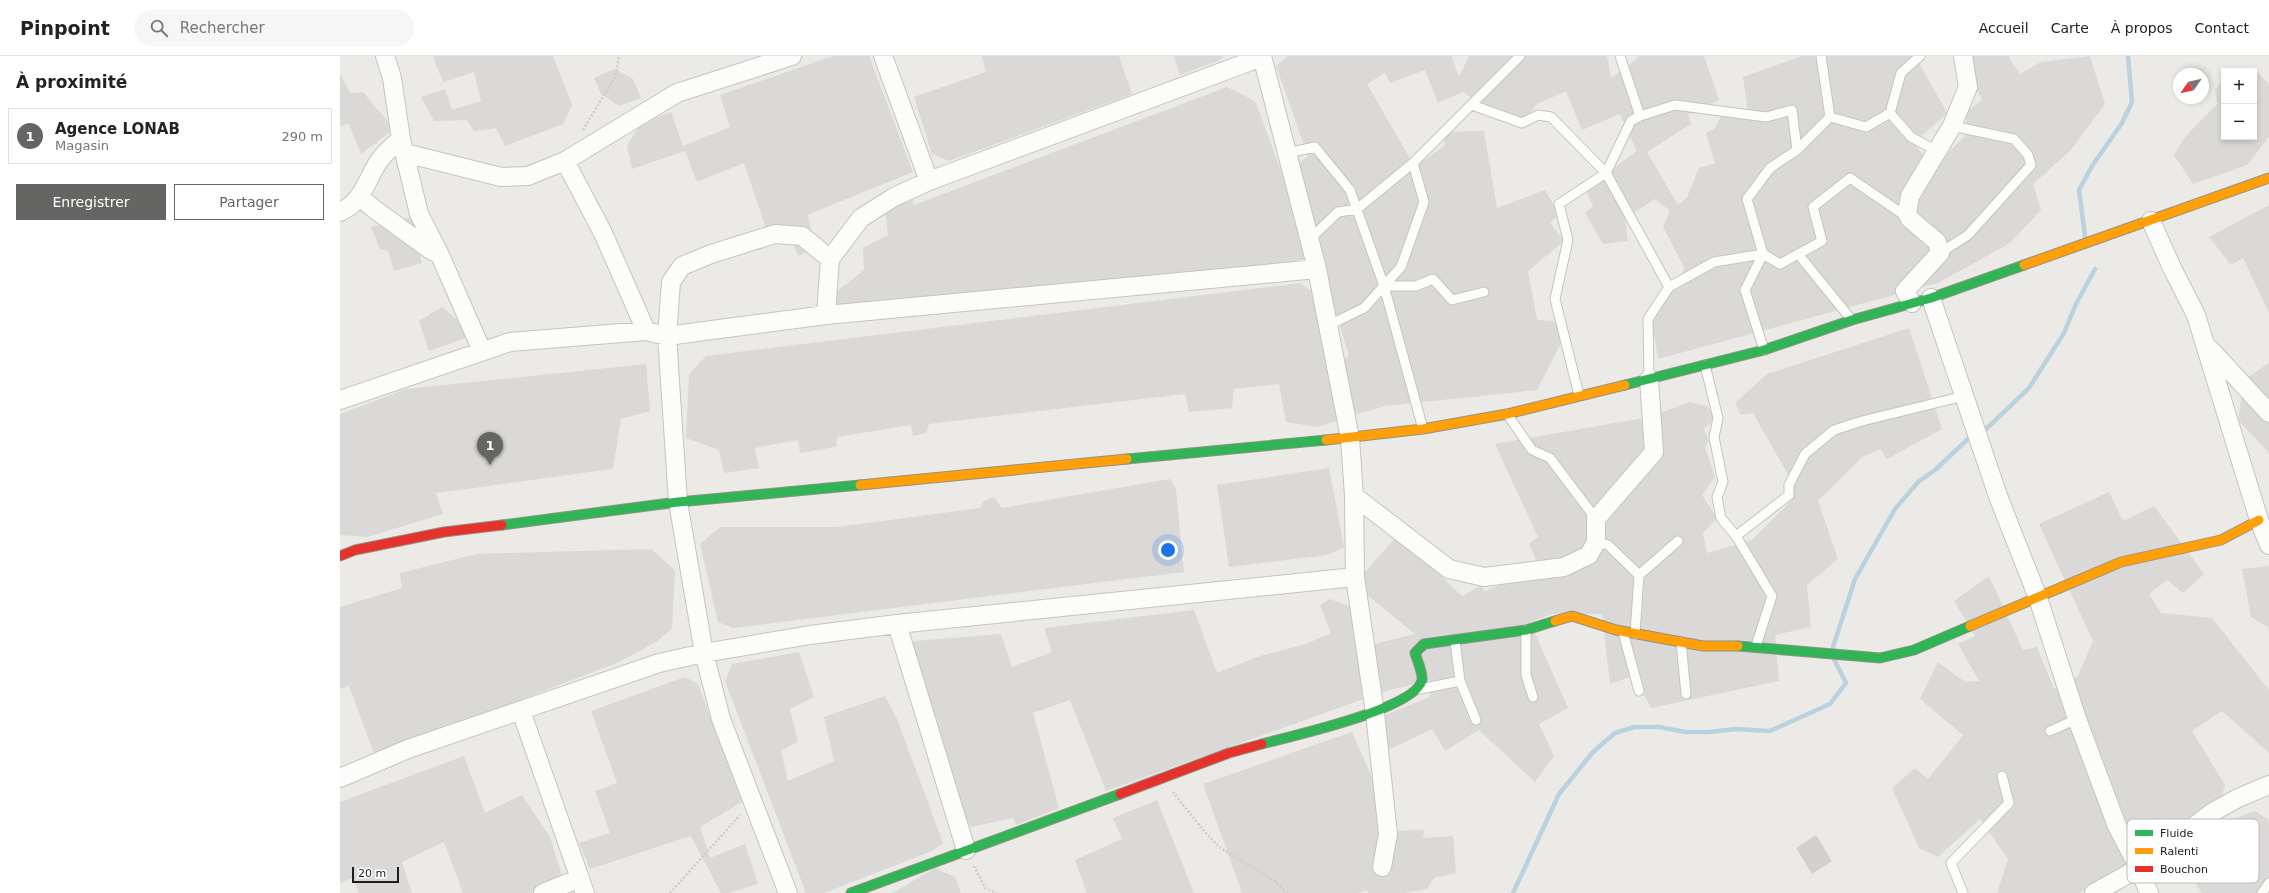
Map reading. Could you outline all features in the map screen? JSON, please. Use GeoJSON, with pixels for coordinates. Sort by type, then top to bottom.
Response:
{"type":"FeatureCollection","features":[{"type":"Feature","properties":{"kind":"main road"},"geometry":{"type":"LineString","coordinates":[[340,556],[355,550],[444,532],[678,502],[1350,438],[1423,430],[1507,414],[1764,350],[1852,320],[1931,298],[2269,178]]}},
{"type":"Feature","properties":{"kind":"main road"},"geometry":{"type":"LineString","coordinates":[[851,893],[1229,753],[1375,713],[1417,690],[1422,679],[1415,653],[1424,644],[1526,630],[1572,616],[1635,634],[1703,646],[1756,646],[1880,658],[1892,657],[1914,650],[2121,562],[2221,540],[2259,520]]}},
{"type":"Feature","properties":{"kind":"street"},"geometry":{"type":"LineString","coordinates":[[385,56],[392,78],[403,146],[419,214],[440,253],[482,351]]}},
{"type":"Feature","properties":{"kind":"street"},"geometry":{"type":"LineString","coordinates":[[340,212],[351,207],[360,196],[378,162],[387,151],[403,146],[501,177],[528,176],[565,161],[677,93],[792,56]]}},
{"type":"Feature","properties":{"kind":"street"},"geometry":{"type":"LineString","coordinates":[[883,56],[929,181]]}},
{"type":"Feature","properties":{"kind":"street"},"geometry":{"type":"LineString","coordinates":[[826,315],[830,259],[861,218],[894,197],[929,181],[1262,56],[1317,269],[1350,438],[1354,496],[1355,577],[1375,713],[1388,834],[1382,867]]}},
{"type":"Feature","properties":{"kind":"street"},"geometry":{"type":"LineString","coordinates":[[1912,303],[1905,291],[1940,254],[1937,242],[1910,219],[1907,213],[1910,196],[1952,126],[1968,87],[1963,56]]}},
{"type":"Feature","properties":{"kind":"street"},"geometry":{"type":"LineString","coordinates":[[565,161],[603,233],[646,331]]}},
{"type":"Feature","properties":{"kind":"street"},"geometry":{"type":"LineString","coordinates":[[360,196],[380,214],[432,251],[440,253]]}},
{"type":"Feature","properties":{"kind":"street"},"geometry":{"type":"LineString","coordinates":[[2151,221],[2172,268],[2196,315],[2259,520],[2269,544]]}},
{"type":"Feature","properties":{"kind":"street"},"geometry":{"type":"LineString","coordinates":[[788,893],[721,719],[704,653],[678,502],[667,336],[671,282],[682,266],[711,254],[776,234],[802,236],[830,259]]}},
{"type":"Feature","properties":{"kind":"street"},"geometry":{"type":"LineString","coordinates":[[340,400],[510,342],[646,331],[667,336],[826,315],[1317,269]]}},
{"type":"Feature","properties":{"kind":"street"},"geometry":{"type":"LineString","coordinates":[[1931,298],[1998,496],[2038,598],[2077,719],[2117,826],[2127,845]]}},
{"type":"Feature","properties":{"kind":"street"},"geometry":{"type":"LineString","coordinates":[[2206,345],[2269,413]]}},
{"type":"Feature","properties":{"kind":"street"},"geometry":{"type":"LineString","coordinates":[[1354,496],[1449,569],[1484,577],[1564,567],[1589,555],[1596,542],[1596,519],[1654,452],[1649,379]]}},
{"type":"Feature","properties":{"kind":"street"},"geometry":{"type":"LineString","coordinates":[[340,778],[408,749],[659,663],[704,653],[810,635],[897,624],[1355,577]]}},
{"type":"Feature","properties":{"kind":"street"},"geometry":{"type":"LineString","coordinates":[[897,624],[966,850]]}},
{"type":"Feature","properties":{"kind":"street"},"geometry":{"type":"LineString","coordinates":[[521,711],[582,886],[543,893]]}},
{"type":"Feature","properties":{"kind":"street"},"geometry":{"type":"LineString","coordinates":[[2204,819],[2238,798],[2269,785]]}},
{"type":"Feature","properties":{"kind":"street"},"geometry":{"type":"LineString","coordinates":[[2094,893],[2127,875]]}},
{"type":"Feature","properties":{"kind":"street"},"geometry":{"type":"LineString","coordinates":[[2145,883],[2149,893]]}},
{"type":"Feature","properties":{"kind":"lane"},"geometry":{"type":"LineString","coordinates":[[1309,240],[1338,212],[1357,209],[1413,163],[1520,56]]}},
{"type":"Feature","properties":{"kind":"lane"},"geometry":{"type":"LineString","coordinates":[[1620,56],[1640,116]]}},
{"type":"Feature","properties":{"kind":"lane"},"geometry":{"type":"LineString","coordinates":[[1821,56],[1830,117]]}},
{"type":"Feature","properties":{"kind":"lane"},"geometry":{"type":"LineString","coordinates":[[1830,117],[1866,127],[1890,113],[1901,73],[1920,56]]}},
{"type":"Feature","properties":{"kind":"lane"},"geometry":{"type":"LineString","coordinates":[[1472,104],[1522,122],[1538,115],[1551,117],[1606,173],[1669,286]]}},
{"type":"Feature","properties":{"kind":"lane"},"geometry":{"type":"LineString","coordinates":[[1579,395],[1555,299],[1568,240],[1558,204],[1606,173],[1631,121],[1640,116],[1675,105],[1766,117],[1792,110],[1798,150]]}},
{"type":"Feature","properties":{"kind":"lane"},"geometry":{"type":"LineString","coordinates":[[1890,113],[1911,137],[1937,151]]}},
{"type":"Feature","properties":{"kind":"lane"},"geometry":{"type":"LineString","coordinates":[[1764,350],[1745,290],[1762,254],[1747,200],[1770,168],[1798,150],[1830,117]]}},
{"type":"Feature","properties":{"kind":"lane"},"geometry":{"type":"LineString","coordinates":[[1940,254],[1968,235],[2031,165],[2028,155],[2014,139],[1952,126]]}},
{"type":"Feature","properties":{"kind":"lane"},"geometry":{"type":"LineString","coordinates":[[1287,153],[1315,147],[1350,190],[1384,286],[1423,430]]}},
{"type":"Feature","properties":{"kind":"lane"},"geometry":{"type":"LineString","coordinates":[[1329,325],[1364,308],[1401,267],[1424,202],[1413,163]]}},
{"type":"Feature","properties":{"kind":"lane"},"geometry":{"type":"LineString","coordinates":[[1649,379],[1648,319],[1669,286],[1714,262],[1762,254],[1780,264],[1822,241],[1813,207],[1850,178],[1910,219]]}},
{"type":"Feature","properties":{"kind":"lane"},"geometry":{"type":"LineString","coordinates":[[1798,254],[1852,320]]}},
{"type":"Feature","properties":{"kind":"lane"},"geometry":{"type":"LineString","coordinates":[[1384,286],[1416,286],[1433,279],[1452,300],[1484,292]]}},
{"type":"Feature","properties":{"kind":"lane"},"geometry":{"type":"LineString","coordinates":[[1705,365],[1718,418],[1714,437],[1723,482],[1718,497],[1721,518],[1736,536],[1772,596],[1756,646]]}},
{"type":"Feature","properties":{"kind":"lane"},"geometry":{"type":"LineString","coordinates":[[1736,536],[1789,495],[1789,485],[1805,454],[1834,430],[1862,421],[1964,396]]}},
{"type":"Feature","properties":{"kind":"lane"},"geometry":{"type":"LineString","coordinates":[[1507,414],[1532,450],[1550,458],[1596,519]]}},
{"type":"Feature","properties":{"kind":"lane"},"geometry":{"type":"LineString","coordinates":[[1635,634],[1639,574],[1678,541]]}},
{"type":"Feature","properties":{"kind":"lane"},"geometry":{"type":"LineString","coordinates":[[1596,542],[1608,545],[1639,574]]}},
{"type":"Feature","properties":{"kind":"lane"},"geometry":{"type":"LineString","coordinates":[[1526,630],[1526,675],[1532,697]]}},
{"type":"Feature","properties":{"kind":"lane"},"geometry":{"type":"LineString","coordinates":[[1623,631],[1639,691]]}},
{"type":"Feature","properties":{"kind":"lane"},"geometry":{"type":"LineString","coordinates":[[1455,640],[1460,681],[1476,720]]}},
{"type":"Feature","properties":{"kind":"lane"},"geometry":{"type":"LineString","coordinates":[[1680,642],[1686,694]]}},
{"type":"Feature","properties":{"kind":"lane"},"geometry":{"type":"LineString","coordinates":[[1417,690],[1460,681]]}},
{"type":"Feature","properties":{"kind":"lane"},"geometry":{"type":"LineString","coordinates":[[2050,731],[2077,719]]}},
{"type":"Feature","properties":{"kind":"lane"},"geometry":{"type":"LineString","coordinates":[[1963,893],[1951,863],[2009,803],[2002,776]]}},
{"type":"Feature","properties":{"kind":"lane"},"geometry":{"type":"LineString","coordinates":[[2262,893],[2269,884]]}},
{"type":"Feature","properties":{"kind":"path"},"geometry":{"type":"LineString","coordinates":[[580,135],[616,75],[619,56]]}},
{"type":"Feature","properties":{"kind":"path"},"geometry":{"type":"LineString","coordinates":[[1160,778],[1220,847],[1252,865],[1279,885],[1286,893]]}},
{"type":"Feature","properties":{"kind":"path"},"geometry":{"type":"LineString","coordinates":[[670,893],[753,801]]}},
{"type":"Feature","properties":{"kind":"path"},"geometry":{"type":"LineString","coordinates":[[966,850],[986,888],[997,893]]}},
{"type":"Feature","properties":{"kind":"shaded area"},"geometry":{"type":"Polygon","coordinates":[[[553,56],[572,105],[563,124],[505,146],[496,128],[474,131],[467,120],[434,121],[421,97],[445,89],[452,110],[481,101],[474,72],[443,82],[433,57],[553,56]]]}},
{"type":"Feature","properties":{"kind":"shaded area"},"geometry":{"type":"Polygon","coordinates":[[[833,56],[869,56],[913,172],[807,215],[817,248],[798,256],[787,225],[767,231],[744,163],[697,182],[685,151],[632,169],[627,146],[641,123],[671,112],[683,146],[730,127],[720,95],[833,56]]]}},
{"type":"Feature","properties":{"kind":"shaded area"},"geometry":{"type":"Polygon","coordinates":[[[982,56],[1119,56],[1132,94],[949,161],[932,154],[914,97],[986,72],[982,56]]]}},
{"type":"Feature","properties":{"kind":"shaded area"},"geometry":{"type":"Polygon","coordinates":[[[1174,56],[1223,56],[1220,60],[1180,75],[1174,56]]]}},
{"type":"Feature","properties":{"kind":"shaded area"},"geometry":{"type":"Polygon","coordinates":[[[1288,56],[1451,56],[1459,77],[1469,56],[1607,56],[1611,78],[1638,58],[1637,56],[1704,56],[1719,100],[1688,115],[1691,124],[1647,152],[1678,205],[1687,197],[1699,168],[1715,163],[1706,133],[1715,128],[1721,116],[1748,114],[1743,77],[1802,56],[1915,56],[1947,113],[1914,143],[1933,167],[1967,134],[1966,112],[1982,100],[1960,56],[2010,56],[2009,58],[2020,74],[2041,62],[2090,56],[2105,104],[2071,150],[2033,184],[2041,210],[2010,243],[1938,283],[1658,359],[1650,309],[1685,269],[1663,227],[1670,211],[1655,199],[1625,219],[1628,241],[1603,244],[1585,213],[1593,206],[1585,189],[1637,151],[1620,114],[1582,130],[1566,91],[1537,104],[1519,127],[1463,92],[1438,103],[1425,70],[1390,83],[1385,73],[1367,84],[1415,167],[1445,145],[1444,132],[1484,131],[1497,208],[1545,190],[1559,214],[1550,223],[1564,241],[1528,271],[1537,320],[1554,321],[1563,339],[1537,390],[1384,406],[1317,427],[1286,422],[1279,384],[1234,389],[1232,408],[1189,412],[1185,394],[929,424],[926,433],[913,436],[911,425],[837,437],[836,447],[800,453],[798,440],[755,448],[759,468],[724,473],[719,450],[686,438],[689,374],[706,356],[1300,283],[1321,298],[1329,370],[1349,356],[1319,258],[818,320],[811,312],[864,270],[863,248],[888,235],[885,207],[911,194],[914,205],[1227,87],[1255,101],[1283,176],[1308,156],[1276,66],[1288,56]]]}},
{"type":"Feature","properties":{"kind":"shaded area"},"geometry":{"type":"Polygon","coordinates":[[[614,69],[633,79],[641,98],[619,106],[601,94],[594,78],[614,69]]]}},
{"type":"Feature","properties":{"kind":"shaded area"},"geometry":{"type":"Polygon","coordinates":[[[340,74],[350,93],[363,92],[394,129],[361,154],[349,124],[340,126],[340,74]]]}},
{"type":"Feature","properties":{"kind":"shaded area"},"geometry":{"type":"Polygon","coordinates":[[[2257,74],[2259,74],[2269,84],[2269,137],[2247,165],[2193,184],[2174,155],[2184,138],[2217,104],[2215,89],[2221,82],[2221,140],[2257,140],[2257,74]]]}},
{"type":"Feature","properties":{"kind":"shaded area"},"geometry":{"type":"Polygon","coordinates":[[[2269,205],[2269,313],[2243,258],[2231,265],[2209,237],[2269,205]]]}},
{"type":"Feature","properties":{"kind":"shaded area"},"geometry":{"type":"Polygon","coordinates":[[[416,216],[418,246],[422,263],[394,271],[388,251],[380,249],[371,227],[416,216]]]}},
{"type":"Feature","properties":{"kind":"shaded area"},"geometry":{"type":"Polygon","coordinates":[[[442,307],[458,320],[466,338],[429,351],[419,321],[442,307]]]}},
{"type":"Feature","properties":{"kind":"shaded area"},"geometry":{"type":"Polygon","coordinates":[[[1909,328],[1942,429],[1887,459],[1880,449],[1861,458],[1818,501],[1838,559],[1807,585],[1811,627],[1775,635],[1779,681],[1651,708],[1633,676],[1610,684],[1602,614],[1552,614],[1530,622],[1568,708],[1539,724],[1554,756],[1535,782],[1479,730],[1445,751],[1432,729],[1388,750],[1377,718],[1430,697],[1430,680],[1383,692],[1106,791],[1070,700],[1033,713],[1059,808],[1016,825],[1013,818],[971,827],[954,797],[907,648],[915,641],[1001,634],[1012,667],[1052,652],[1044,628],[1194,610],[1217,673],[1260,656],[1306,644],[1331,633],[1320,605],[1330,599],[1352,607],[1358,648],[1415,634],[1354,584],[1398,535],[1462,596],[1480,586],[1485,591],[1507,582],[1542,573],[1529,544],[1538,537],[1495,444],[1648,417],[1690,402],[1707,406],[1715,419],[1704,429],[1709,441],[1705,447],[1715,477],[1702,495],[1717,518],[1703,533],[1707,553],[1752,540],[1793,499],[1787,473],[1753,413],[1741,415],[1735,403],[1767,374],[1909,328]]]}},
{"type":"Feature","properties":{"kind":"shaded area"},"geometry":{"type":"Polygon","coordinates":[[[2269,363],[2269,453],[2238,420],[2244,380],[2269,363]]]}},
{"type":"Feature","properties":{"kind":"shaded area"},"geometry":{"type":"Polygon","coordinates":[[[646,364],[650,411],[621,419],[613,469],[436,493],[443,514],[367,537],[340,535],[340,414],[406,389],[646,364]]]}},
{"type":"Feature","properties":{"kind":"shaded area"},"geometry":{"type":"Polygon","coordinates":[[[1329,468],[1344,547],[1328,555],[1229,567],[1217,485],[1329,468]]]}},
{"type":"Feature","properties":{"kind":"shaded area"},"geometry":{"type":"Polygon","coordinates":[[[1170,479],[1176,489],[1184,572],[733,628],[718,622],[700,544],[720,527],[837,527],[980,508],[984,501],[994,497],[1002,508],[1170,479]]]}},
{"type":"Feature","properties":{"kind":"shaded area"},"geometry":{"type":"Polygon","coordinates":[[[2109,492],[2123,521],[2154,506],[2204,574],[2183,593],[2167,580],[2149,594],[2161,613],[2212,618],[2269,690],[2269,753],[2222,711],[2192,731],[2225,785],[2215,819],[2127,819],[2127,867],[2079,893],[1997,893],[2008,859],[1980,819],[1938,857],[1919,848],[1892,788],[1915,768],[1928,779],[1963,735],[1920,699],[1938,662],[1965,682],[1979,681],[1958,644],[1975,636],[1954,601],[1989,576],[2023,650],[2037,647],[2054,689],[2078,676],[2093,641],[2039,524],[2109,492]]]}},
{"type":"Feature","properties":{"kind":"shaded area"},"geometry":{"type":"Polygon","coordinates":[[[651,549],[675,570],[672,629],[656,642],[619,662],[375,756],[349,686],[340,689],[340,607],[402,588],[400,573],[477,554],[651,549]]]}},
{"type":"Feature","properties":{"kind":"shaded area"},"geometry":{"type":"Polygon","coordinates":[[[2269,566],[2269,628],[2251,617],[2242,569],[2269,566]]]}},
{"type":"Feature","properties":{"kind":"shaded area"},"geometry":{"type":"Polygon","coordinates":[[[799,652],[814,697],[790,709],[798,741],[781,751],[788,781],[834,761],[824,717],[885,696],[897,719],[943,843],[932,851],[824,893],[806,893],[725,681],[732,664],[799,652]]]}},
{"type":"Feature","properties":{"kind":"shaded area"},"geometry":{"type":"Polygon","coordinates":[[[685,677],[698,684],[742,802],[700,827],[710,858],[745,844],[758,884],[728,893],[721,893],[691,836],[590,869],[579,843],[610,833],[595,791],[617,783],[591,711],[685,677]]]}},
{"type":"Feature","properties":{"kind":"shaded area"},"geometry":{"type":"Polygon","coordinates":[[[1352,732],[1387,812],[1389,831],[1424,830],[1423,838],[1453,836],[1456,873],[1434,878],[1427,889],[1404,893],[1368,893],[1367,890],[1358,893],[1242,893],[1203,784],[1352,732]]]}},
{"type":"Feature","properties":{"kind":"shaded area"},"geometry":{"type":"Polygon","coordinates":[[[464,756],[485,813],[522,795],[550,837],[562,876],[552,886],[532,893],[463,893],[444,842],[402,862],[412,893],[359,893],[353,878],[340,883],[340,802],[464,756]]]}},
{"type":"Feature","properties":{"kind":"shaded area"},"geometry":{"type":"Polygon","coordinates":[[[1157,800],[1194,893],[1087,893],[1075,860],[1122,839],[1113,818],[1157,800]]]}},
{"type":"Feature","properties":{"kind":"shaded area"},"geometry":{"type":"Polygon","coordinates":[[[2255,811],[2269,820],[2269,893],[2202,893],[2195,883],[2259,883],[2259,819],[2233,819],[2255,811]]]}},
{"type":"Feature","properties":{"kind":"shaded area"},"geometry":{"type":"Polygon","coordinates":[[[935,868],[955,877],[961,893],[892,893],[935,868]]]}},
{"type":"Feature","properties":{"kind":"building"},"geometry":{"type":"Polygon","coordinates":[[[1816,835],[1832,861],[1812,874],[1796,848],[1816,835]]]}},
{"type":"Feature","properties":{"kind":"waterway"},"geometry":{"type":"LineString","coordinates":[[2085,236],[2079,190],[2092,166],[2122,123],[2132,102],[2128,56]]}},
{"type":"Feature","properties":{"kind":"waterway"},"geometry":{"type":"LineString","coordinates":[[1984,431],[2029,388],[2064,333],[2076,304],[2095,269]]}},
{"type":"Feature","properties":{"kind":"waterway"},"geometry":{"type":"LineString","coordinates":[[1833,647],[1855,579],[1895,509],[1918,482],[1935,470],[1969,438]]}},
{"type":"Feature","properties":{"kind":"waterway"},"geometry":{"type":"LineString","coordinates":[[1513,893],[1559,794],[1593,752],[1615,733],[1634,727],[1659,727],[1685,732],[1709,732],[1736,729],[1770,731],[1830,704],[1846,683],[1834,659]]}},
{"type":"Feature","properties":{"kind":"traffic: fast"},"geometry":{"type":"LineString","coordinates":[[1625,385],[1764,350],[1852,320],[1931,298],[2024,265]]}},
{"type":"Feature","properties":{"kind":"traffic: fast"},"geometry":{"type":"LineString","coordinates":[[1127,459],[1326,440]]}},
{"type":"Feature","properties":{"kind":"traffic: fast"},"geometry":{"type":"LineString","coordinates":[[502,525],[678,502],[860,485]]}},
{"type":"Feature","properties":{"kind":"traffic: fast"},"geometry":{"type":"LineString","coordinates":[[1262,744],[1351,720],[1399,701],[1415,691],[1422,680],[1421,670],[1415,653],[1424,644],[1526,630],[1555,621]]}},
{"type":"Feature","properties":{"kind":"traffic: fast"},"geometry":{"type":"LineString","coordinates":[[1738,646],[1880,658],[1914,650],[1970,626]]}},
{"type":"Feature","properties":{"kind":"traffic: fast"},"geometry":{"type":"LineString","coordinates":[[851,893],[1120,794]]}},
{"type":"Feature","properties":{"kind":"traffic: slow"},"geometry":{"type":"LineString","coordinates":[[2024,265],[2269,178]]}},
{"type":"Feature","properties":{"kind":"traffic: slow"},"geometry":{"type":"LineString","coordinates":[[1326,440],[1423,429],[1507,414],[1625,385]]}},
{"type":"Feature","properties":{"kind":"traffic: slow"},"geometry":{"type":"LineString","coordinates":[[860,485],[1127,459]]}},
{"type":"Feature","properties":{"kind":"traffic: slow"},"geometry":{"type":"LineString","coordinates":[[1970,626],[2121,562],[2221,540],[2259,520]]}},
{"type":"Feature","properties":{"kind":"traffic: slow"},"geometry":{"type":"LineString","coordinates":[[1555,621],[1572,616],[1616,630],[1703,646],[1738,646]]}},
{"type":"Feature","properties":{"kind":"traffic: jam"},"geometry":{"type":"LineString","coordinates":[[340,556],[355,550],[444,532],[502,525]]}},
{"type":"Feature","properties":{"kind":"traffic: jam"},"geometry":{"type":"LineString","coordinates":[[1120,794],[1229,753],[1262,744]]}},
{"type":"Feature","properties":{"kind":"place","name":"Agence LONAB"},"geometry":{"type":"Point","coordinates":[490,465]}}]}
